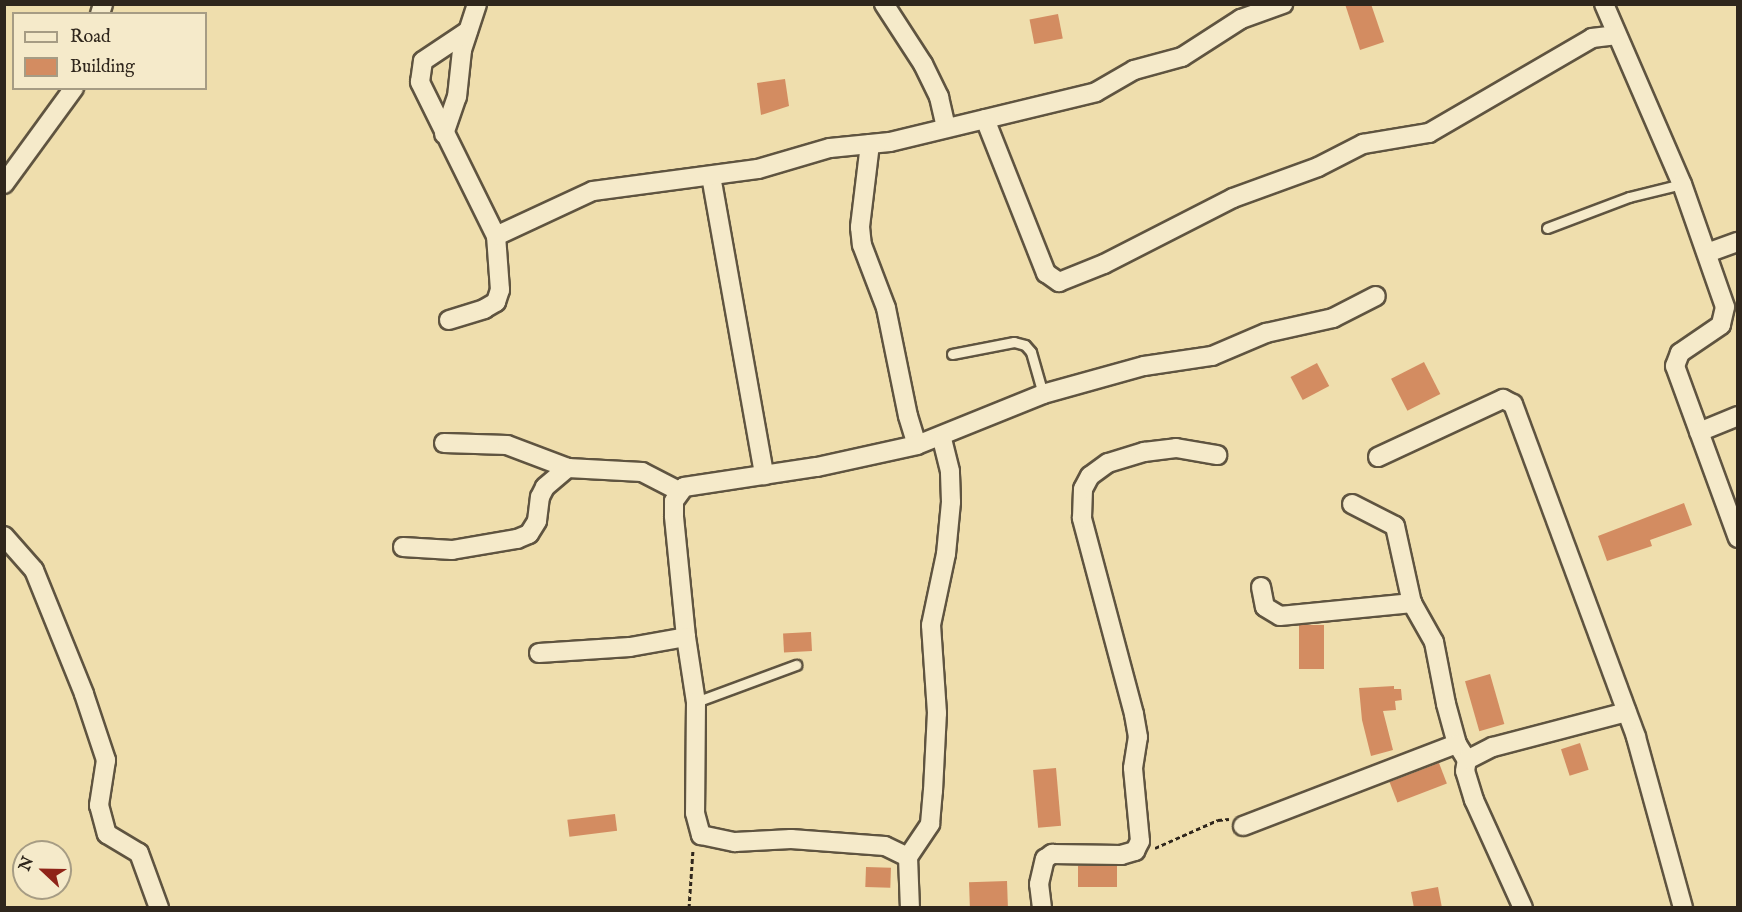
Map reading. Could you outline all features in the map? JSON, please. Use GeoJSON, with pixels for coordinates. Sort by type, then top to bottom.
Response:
{"type":"FeatureCollection","features":[{"type":"Feature","properties":{"kind":"street"},"geometry":{"type":"LineString","coordinates":[[444,134],[457,97],[462,50],[477,4]]}},
{"type":"Feature","properties":{"kind":"street"},"geometry":{"type":"LineString","coordinates":[[884,4],[923,64],[939,97],[946,127]]}},
{"type":"Feature","properties":{"kind":"street"},"geometry":{"type":"LineString","coordinates":[[496,236],[593,191],[758,169],[830,148],[870,144],[1096,92],[1134,70],[1182,57],[1241,19],[1282,4]]}},
{"type":"Feature","properties":{"kind":"street"},"geometry":{"type":"LineString","coordinates":[[1604,4],[1615,34],[1682,184],[1707,252],[1725,315],[1721,325],[1675,361],[1737,538]]}},
{"type":"Feature","properties":{"kind":"street"},"geometry":{"type":"LineString","coordinates":[[449,320],[496,302],[500,291],[496,236],[420,82],[420,69],[423,61],[468,31]]}},
{"type":"Feature","properties":{"kind":"street"},"geometry":{"type":"LineString","coordinates":[[986,119],[1046,273],[1059,282],[1104,264],[1233,198],[1318,167],[1363,144],[1429,133],[1592,38],[1615,34]]}},
{"type":"Feature","properties":{"kind":"street"},"geometry":{"type":"LineString","coordinates":[[4,184],[73,90]]}},
{"type":"Feature","properties":{"kind":"street"},"geometry":{"type":"LineString","coordinates":[[870,144],[860,226],[862,245],[886,308],[908,416],[917,445]]}},
{"type":"Feature","properties":{"kind":"street"},"geometry":{"type":"LineString","coordinates":[[711,176],[764,475]]}},
{"type":"Feature","properties":{"kind":"street"},"geometry":{"type":"LineString","coordinates":[[1707,252],[1737,242]]}},
{"type":"Feature","properties":{"kind":"street"},"geometry":{"type":"LineString","coordinates":[[908,857],[885,846],[855,841],[735,842],[701,835],[695,813],[696,702],[686,638],[674,516],[679,491],[684,487],[764,475],[917,445],[942,438],[1043,394],[1144,366],[1212,356],[1266,333],[1333,318],[1376,296]]}},
{"type":"Feature","properties":{"kind":"street"},"geometry":{"type":"LineString","coordinates":[[1378,456],[1509,399],[1626,712],[1683,908]]}},
{"type":"Feature","properties":{"kind":"street"},"geometry":{"type":"LineString","coordinates":[[1699,432],[1737,416]]}},
{"type":"Feature","properties":{"kind":"street"},"geometry":{"type":"LineString","coordinates":[[910,908],[908,857],[930,824],[933,791],[938,713],[931,625],[946,554],[951,502],[950,471],[942,438]]}},
{"type":"Feature","properties":{"kind":"street"},"geometry":{"type":"LineString","coordinates":[[444,443],[507,445],[568,468],[642,472],[679,491]]}},
{"type":"Feature","properties":{"kind":"street"},"geometry":{"type":"LineString","coordinates":[[1042,908],[1041,868],[1052,854],[1121,855],[1139,847],[1133,768],[1138,737],[1082,518],[1083,489],[1090,476],[1108,463],[1144,452],[1176,448],[1217,455]]}},
{"type":"Feature","properties":{"kind":"street"},"geometry":{"type":"LineString","coordinates":[[402,547],[452,550],[517,539],[529,534],[537,521],[540,497],[545,488],[568,468]]}},
{"type":"Feature","properties":{"kind":"street"},"geometry":{"type":"LineString","coordinates":[[1352,504],[1395,526],[1412,603],[1434,642],[1457,744],[1467,760],[1465,771],[1474,800],[1523,908]]}},
{"type":"Feature","properties":{"kind":"street"},"geometry":{"type":"LineString","coordinates":[[4,536],[34,570],[84,694],[106,760],[99,805],[108,834],[139,853],[159,908]]}},
{"type":"Feature","properties":{"kind":"street"},"geometry":{"type":"LineString","coordinates":[[1261,587],[1265,607],[1280,616],[1412,603]]}},
{"type":"Feature","properties":{"kind":"street"},"geometry":{"type":"LineString","coordinates":[[539,653],[630,647],[686,638]]}},
{"type":"Feature","properties":{"kind":"street"},"geometry":{"type":"LineString","coordinates":[[1467,760],[1492,747],[1626,712]]}},
{"type":"Feature","properties":{"kind":"street"},"geometry":{"type":"LineString","coordinates":[[1243,826],[1457,744]]}},
{"type":"Feature","properties":{"kind":"lane"},"geometry":{"type":"LineString","coordinates":[[1547,228],[1629,197],[1682,184]]}},
{"type":"Feature","properties":{"kind":"lane"},"geometry":{"type":"LineString","coordinates":[[952,354],[1014,342],[1025,345],[1031,352],[1043,394]]}},
{"type":"Feature","properties":{"kind":"lane"},"geometry":{"type":"LineString","coordinates":[[696,702],[796,665]]}},
{"type":"Feature","properties":{"kind":"path"},"geometry":{"type":"LineString","coordinates":[[1139,847],[1158,847],[1218,820],[1226,819],[1243,826]]}},
{"type":"Feature","properties":{"kind":"path"},"geometry":{"type":"LineString","coordinates":[[689,908],[690,863],[701,835]]}},
{"type":"Feature","properties":{"kind":"building"},"geometry":{"type":"Polygon","coordinates":[[[1345,4],[1371,4],[1384,42],[1360,50],[1345,4]]]}},
{"type":"Feature","properties":{"kind":"building"},"geometry":{"type":"Polygon","coordinates":[[[1058,14],[1063,39],[1034,44],[1030,20],[1058,14]]]}},
{"type":"Feature","properties":{"kind":"building"},"geometry":{"type":"Polygon","coordinates":[[[785,79],[789,106],[761,115],[757,83],[785,79]]]}},
{"type":"Feature","properties":{"kind":"building"},"geometry":{"type":"Polygon","coordinates":[[[1424,362],[1440,394],[1407,411],[1391,379],[1424,362]]]}},
{"type":"Feature","properties":{"kind":"building"},"geometry":{"type":"Polygon","coordinates":[[[1317,363],[1329,386],[1303,400],[1291,377],[1317,363]]]}},
{"type":"Feature","properties":{"kind":"building"},"geometry":{"type":"Polygon","coordinates":[[[1684,503],[1692,525],[1650,540],[1652,546],[1607,561],[1598,536],[1684,503]]]}},
{"type":"Feature","properties":{"kind":"building"},"geometry":{"type":"Polygon","coordinates":[[[1299,625],[1324,625],[1324,669],[1299,669],[1299,625]]]}},
{"type":"Feature","properties":{"kind":"building"},"geometry":{"type":"Polygon","coordinates":[[[811,632],[812,651],[784,652],[783,633],[811,632]]]}},
{"type":"Feature","properties":{"kind":"building"},"geometry":{"type":"Polygon","coordinates":[[[1490,674],[1504,724],[1479,731],[1465,681],[1490,674]]]}},
{"type":"Feature","properties":{"kind":"building"},"geometry":{"type":"Polygon","coordinates":[[[1394,686],[1394,689],[1401,689],[1402,700],[1395,701],[1396,710],[1383,711],[1393,750],[1371,756],[1362,720],[1359,688],[1394,686]]]}},
{"type":"Feature","properties":{"kind":"building"},"geometry":{"type":"Polygon","coordinates":[[[1580,743],[1589,770],[1570,776],[1561,749],[1580,743]]]}},
{"type":"Feature","properties":{"kind":"building"},"geometry":{"type":"Polygon","coordinates":[[[1439,763],[1447,784],[1397,803],[1390,782],[1439,763]]]}},
{"type":"Feature","properties":{"kind":"building"},"geometry":{"type":"Polygon","coordinates":[[[1056,768],[1061,826],[1038,828],[1033,770],[1056,768]]]}},
{"type":"Feature","properties":{"kind":"building"},"geometry":{"type":"Polygon","coordinates":[[[615,814],[617,831],[569,837],[567,820],[615,814]]]}},
{"type":"Feature","properties":{"kind":"building"},"geometry":{"type":"Polygon","coordinates":[[[1078,866],[1117,866],[1117,887],[1078,887],[1078,866]]]}},
{"type":"Feature","properties":{"kind":"building"},"geometry":{"type":"Polygon","coordinates":[[[866,867],[891,868],[890,888],[865,887],[866,867]]]}},
{"type":"Feature","properties":{"kind":"building"},"geometry":{"type":"Polygon","coordinates":[[[1007,881],[1008,908],[970,908],[969,882],[1007,881]]]}},
{"type":"Feature","properties":{"kind":"building"},"geometry":{"type":"Polygon","coordinates":[[[1438,887],[1442,908],[1414,908],[1411,892],[1438,887]]]}}]}
